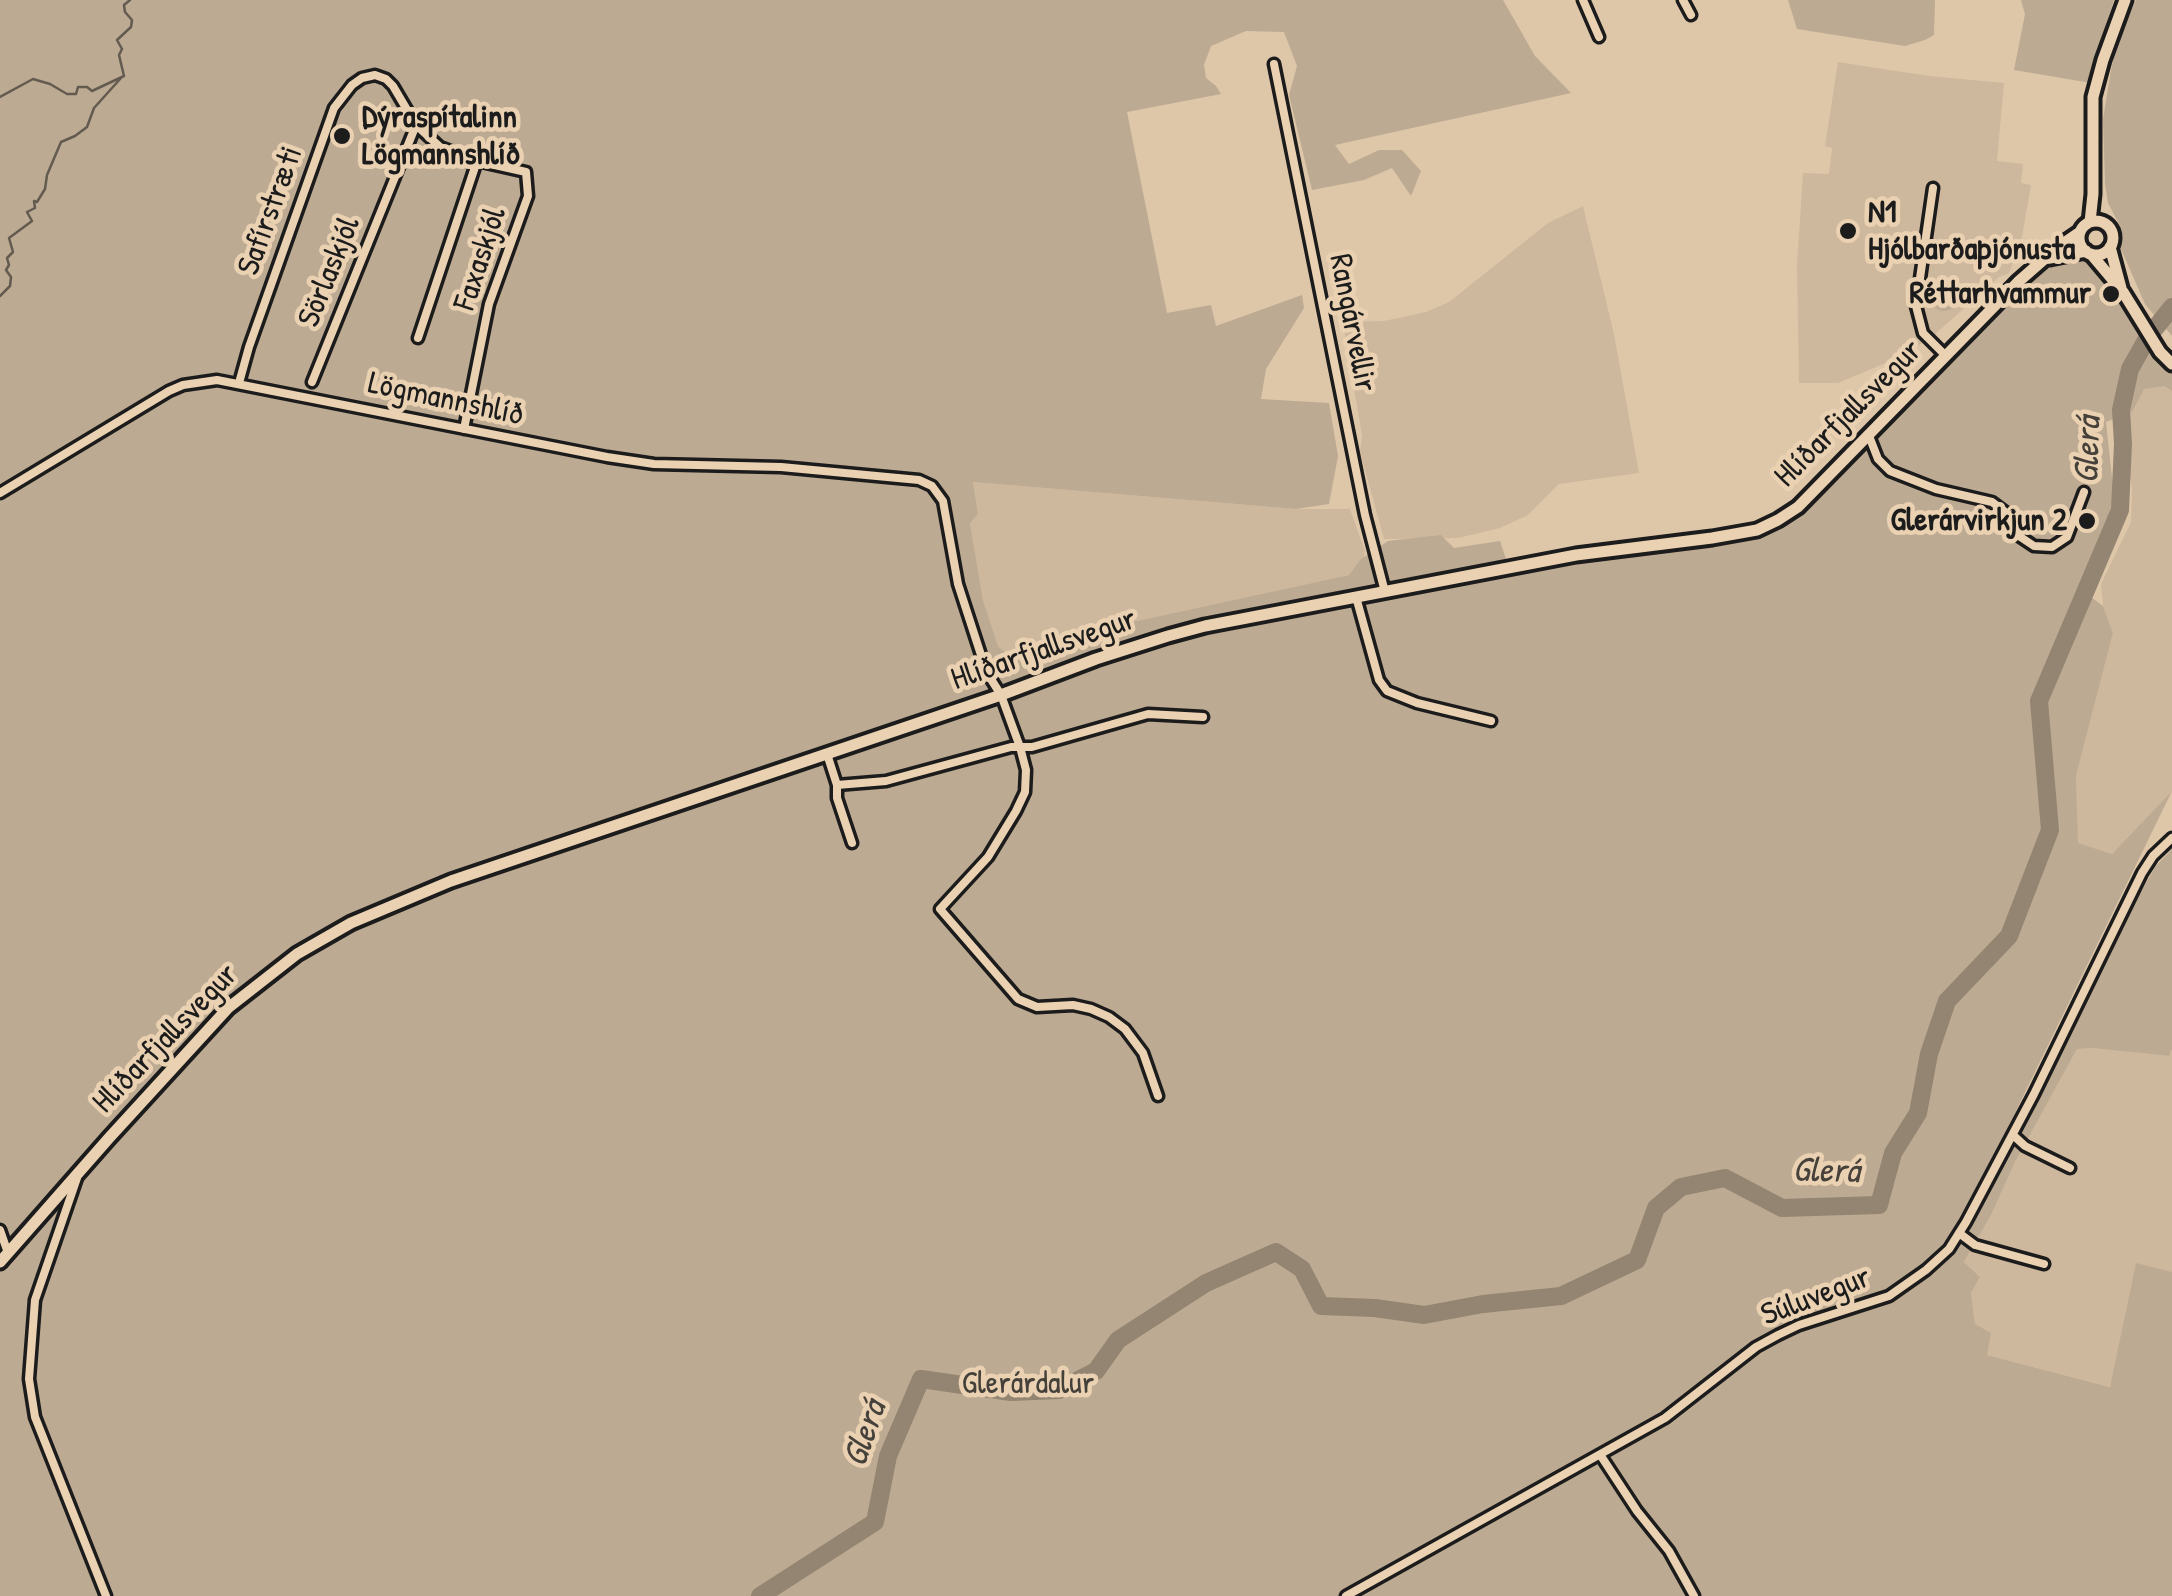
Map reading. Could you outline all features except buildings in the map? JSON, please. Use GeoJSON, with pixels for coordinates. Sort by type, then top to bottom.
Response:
{"type":"FeatureCollection","features":[{"type":"Feature","properties":{"kind":"main road"},"geometry":{"type":"LineString","coordinates":[[2096,222],[2093,97],[2126,0]]}},
{"type":"Feature","properties":{"kind":"main road"},"geometry":{"type":"LineString","coordinates":[[2096,222],[2080,232],[2080,242],[2122,292],[2160,352],[2172,364]]}},
{"type":"Feature","properties":{"kind":"main road"},"geometry":{"type":"LineString","coordinates":[[2096,222],[2112,233],[2110,247],[2122,292]]}},
{"type":"Feature","properties":{"kind":"main road","name":"Hlíðarfjallsvegur"},"geometry":{"type":"LineString","coordinates":[[4,1257],[228,1008],[270,973],[325,936],[451,882],[1168,636],[1576,555],[1757,530],[1798,507],[2018,282],[2080,232]]}},
{"type":"Feature","properties":{"kind":"main road"},"geometry":{"type":"LineString","coordinates":[[2089,252],[2102,254],[2110,247]]}},
{"type":"Feature","properties":{"kind":"main road","name":"Hlíðarfjallsvegur"},"geometry":{"type":"LineString","coordinates":[[2046,260],[2089,252]]}},
{"type":"Feature","properties":{"kind":"street"},"geometry":{"type":"LineString","coordinates":[[1583,0],[1599,37]]}},
{"type":"Feature","properties":{"kind":"street"},"geometry":{"type":"LineString","coordinates":[[1684,0],[1691,16]]}},
{"type":"Feature","properties":{"kind":"street","name":"Rangárvellir"},"geometry":{"type":"LineString","coordinates":[[1274,64],[1365,515],[1386,592]]}},
{"type":"Feature","properties":{"kind":"street","name":"Faxaskjól"},"geometry":{"type":"LineString","coordinates":[[376,75],[394,86],[416,125],[440,147],[476,161],[526,172],[528,196],[488,304],[464,429]]}},
{"type":"Feature","properties":{"kind":"street","name":"Safírstræti"},"geometry":{"type":"LineString","coordinates":[[239,382],[334,108],[352,84],[376,75]]}},
{"type":"Feature","properties":{"kind":"street","name":"Sörlaskjól"},"geometry":{"type":"LineString","coordinates":[[312,382],[416,125]]}},
{"type":"Feature","properties":{"kind":"street"},"geometry":{"type":"LineString","coordinates":[[418,338],[476,161]]}},
{"type":"Feature","properties":{"kind":"street"},"geometry":{"type":"LineString","coordinates":[[1934,188],[1916,306],[1919,325],[1946,356]]}},
{"type":"Feature","properties":{"kind":"street","name":"Lögmannshlíð"},"geometry":{"type":"LineString","coordinates":[[0,493],[169,390],[217,380],[654,464],[780,467],[912,479],[932,486],[943,501],[958,584],[982,658],[1001,695]]}},
{"type":"Feature","properties":{"kind":"street"},"geometry":{"type":"LineString","coordinates":[[1869,436],[1878,459],[1890,472],[1998,505],[2008,514],[2019,536],[2034,546],[2052,547],[2067,537],[2084,492]]}},
{"type":"Feature","properties":{"kind":"street"},"geometry":{"type":"LineString","coordinates":[[1356,598],[1379,680],[1388,691],[1417,703],[1490,721]]}},
{"type":"Feature","properties":{"kind":"street"},"geometry":{"type":"LineString","coordinates":[[1001,695],[1026,770],[1025,792],[988,857],[940,909],[1018,999],[1038,1006],[1082,1007],[1118,1023],[1144,1054],[1158,1096]]}},
{"type":"Feature","properties":{"kind":"street"},"geometry":{"type":"LineString","coordinates":[[838,785],[886,781],[1010,748],[1032,747],[1148,714],[1203,717]]}},
{"type":"Feature","properties":{"kind":"street"},"geometry":{"type":"LineString","coordinates":[[827,754],[852,843]]}},
{"type":"Feature","properties":{"kind":"street","name":"Súluvegur"},"geometry":{"type":"LineString","coordinates":[[1346,1596],[1666,1418],[1756,1347],[1799,1325],[1889,1296],[1949,1249],[2013,1135],[2142,873],[2172,838]]}},
{"type":"Feature","properties":{"kind":"street"},"geometry":{"type":"LineString","coordinates":[[2013,1135],[2026,1146],[2070,1168]]}},
{"type":"Feature","properties":{"kind":"street","name":"Hlíðarfjallsvegur"},"geometry":{"type":"LineString","coordinates":[[78,1173],[34,1300],[29,1379],[35,1417],[106,1596]]}},
{"type":"Feature","properties":{"kind":"street"},"geometry":{"type":"LineString","coordinates":[[0,1230],[4,1257]]}},
{"type":"Feature","properties":{"kind":"street"},"geometry":{"type":"LineString","coordinates":[[1959,1233],[1974,1245],[2044,1264]]}},
{"type":"Feature","properties":{"kind":"street"},"geometry":{"type":"LineString","coordinates":[[1602,1456],[1636,1511],[1669,1551],[1694,1596]]}},
{"type":"Feature","properties":{"kind":"shaded area"},"geometry":{"type":"Polygon","coordinates":[[[1838,62],[2004,83],[1997,161],[2023,164],[2021,183],[2031,185],[2022,237],[2009,273],[1999,277],[1932,337],[1900,357],[1838,383],[1799,383],[1797,265],[1803,173],[1829,174],[1832,148],[1825,146],[1838,62]]]}},
{"type":"Feature","properties":{"kind":"shaded area"},"geometry":{"type":"Polygon","coordinates":[[[1583,206],[1614,334],[1639,473],[1559,484],[1528,515],[1500,528],[1458,538],[1384,539],[1360,452],[1362,436],[1343,322],[1384,321],[1426,312],[1449,302],[1548,223],[1583,206]]]}},
{"type":"Feature","properties":{"kind":"shaded area"},"geometry":{"type":"Polygon","coordinates":[[[2140,372],[2172,383],[2172,791],[2112,854],[2077,843],[2076,776],[2113,633],[2103,606],[2101,584],[2131,522],[2126,437],[2129,393],[2140,372]]]}},
{"type":"Feature","properties":{"kind":"shaded area"},"geometry":{"type":"Polygon","coordinates":[[[973,482],[1296,509],[1350,509],[1365,551],[1362,567],[1349,575],[1132,622],[1015,661],[998,646],[983,600],[970,522],[978,514],[973,482]]]}},
{"type":"Feature","properties":{"kind":"shaded area"},"geometry":{"type":"Polygon","coordinates":[[[2077,1049],[2169,1056],[2172,1049],[2172,1272],[2136,1264],[2111,1387],[1987,1355],[1975,1324],[1971,1293],[1980,1277],[1964,1262],[2077,1049]]]}},
{"type":"Feature","properties":{"kind":"green space","name":"Glerárdalur"},"geometry":{"type":"Polygon","coordinates":[[[0,0],[1503,0],[1535,56],[1571,93],[1335,145],[1349,164],[1379,150],[1402,150],[1421,171],[1411,196],[1392,168],[1364,180],[1312,190],[1289,95],[1297,66],[1284,32],[1246,31],[1211,46],[1204,65],[1206,78],[1221,94],[1127,112],[1167,313],[1211,305],[1216,326],[1302,295],[1304,308],[1266,369],[1261,399],[1329,403],[1338,456],[1329,504],[1296,509],[973,482],[978,514],[970,523],[983,600],[998,646],[1015,661],[1132,622],[1349,575],[1361,559],[1388,541],[1441,535],[1454,548],[1500,541],[1510,571],[1726,542],[1763,533],[1818,498],[2031,276],[2049,263],[2073,256],[2087,257],[2099,269],[2156,358],[2172,374],[2172,391],[2165,386],[2144,389],[2132,412],[2106,422],[2114,496],[2104,537],[2082,590],[2103,606],[2113,633],[2076,776],[2078,843],[2112,854],[2172,791],[1972,1201],[1943,1246],[1954,1254],[1973,1225],[2137,899],[2155,867],[2172,849],[2169,1056],[2077,1049],[1964,1262],[1980,1277],[1971,1293],[1975,1324],[1991,1333],[1987,1355],[2110,1387],[2136,1263],[2172,1272],[2172,1596],[0,1596],[0,0]]]}},
{"type":"Feature","properties":{"kind":"green space"},"geometry":{"type":"Polygon","coordinates":[[[1788,0],[1935,0],[1934,35],[1905,46],[1797,29],[1788,0]]]}},
{"type":"Feature","properties":{"kind":"green space"},"geometry":{"type":"Polygon","coordinates":[[[2021,0],[2114,0],[2091,83],[2014,70],[2025,14],[2021,0]]]}},
{"type":"Feature","properties":{"kind":"green space"},"geometry":{"type":"Polygon","coordinates":[[[2136,0],[2172,0],[2172,336],[2145,304],[2121,249],[2119,224],[2108,203],[2105,184],[2103,119],[2111,70],[2117,43],[2136,0]]]}},
{"type":"Feature","properties":{"kind":"green space"},"geometry":{"type":"Polygon","coordinates":[[[1944,283],[1954,287],[1958,297],[1954,307],[1944,311],[1934,307],[1930,297],[1934,287],[1944,283]]]}},
{"type":"Feature","properties":{"kind":"waterway"},"geometry":{"type":"LineString","coordinates":[[0,97],[33,79],[76,94],[78,87],[92,91],[124,76],[119,55],[122,49],[117,40],[131,27],[132,20],[124,5],[130,0]]}},
{"type":"Feature","properties":{"kind":"waterway"},"geometry":{"type":"LineString","coordinates":[[0,296],[10,286],[7,258],[13,252],[9,238],[32,221],[27,212],[35,208],[34,201],[45,189],[61,142],[87,127],[94,108],[121,78]]}},
{"type":"Feature","properties":{"kind":"waterway","name":"Glerá"},"geometry":{"type":"LineString","coordinates":[[760,1596],[875,1522],[888,1456],[921,1379],[1011,1392],[1059,1390],[1096,1371],[1118,1340],[1206,1283],[1276,1252],[1302,1269],[1321,1306],[1424,1315],[1561,1296],[1637,1260],[1656,1208],[1681,1187],[1725,1178],[1782,1208],[1879,1205],[1893,1153],[1918,1113],[1929,1054],[1947,1001],[2009,936],[2050,830],[2039,701],[2120,510],[2121,410],[2130,369],[2148,337],[2172,307]]}},
{"type":"Feature","properties":{"kind":"place","name":"Dýraspítalinn Lögmannshlíð"},"geometry":{"type":"Point","coordinates":[342,136]}},
{"type":"Feature","properties":{"kind":"place","name":"N1 Hjólbarðaþjónusta"},"geometry":{"type":"Point","coordinates":[1848,231]}},
{"type":"Feature","properties":{"kind":"place","name":"Réttarhvammur"},"geometry":{"type":"Point","coordinates":[2111,294]}},
{"type":"Feature","properties":{"kind":"place","name":"Glerárvirkjun 2"},"geometry":{"type":"Point","coordinates":[2087,521]}}]}
